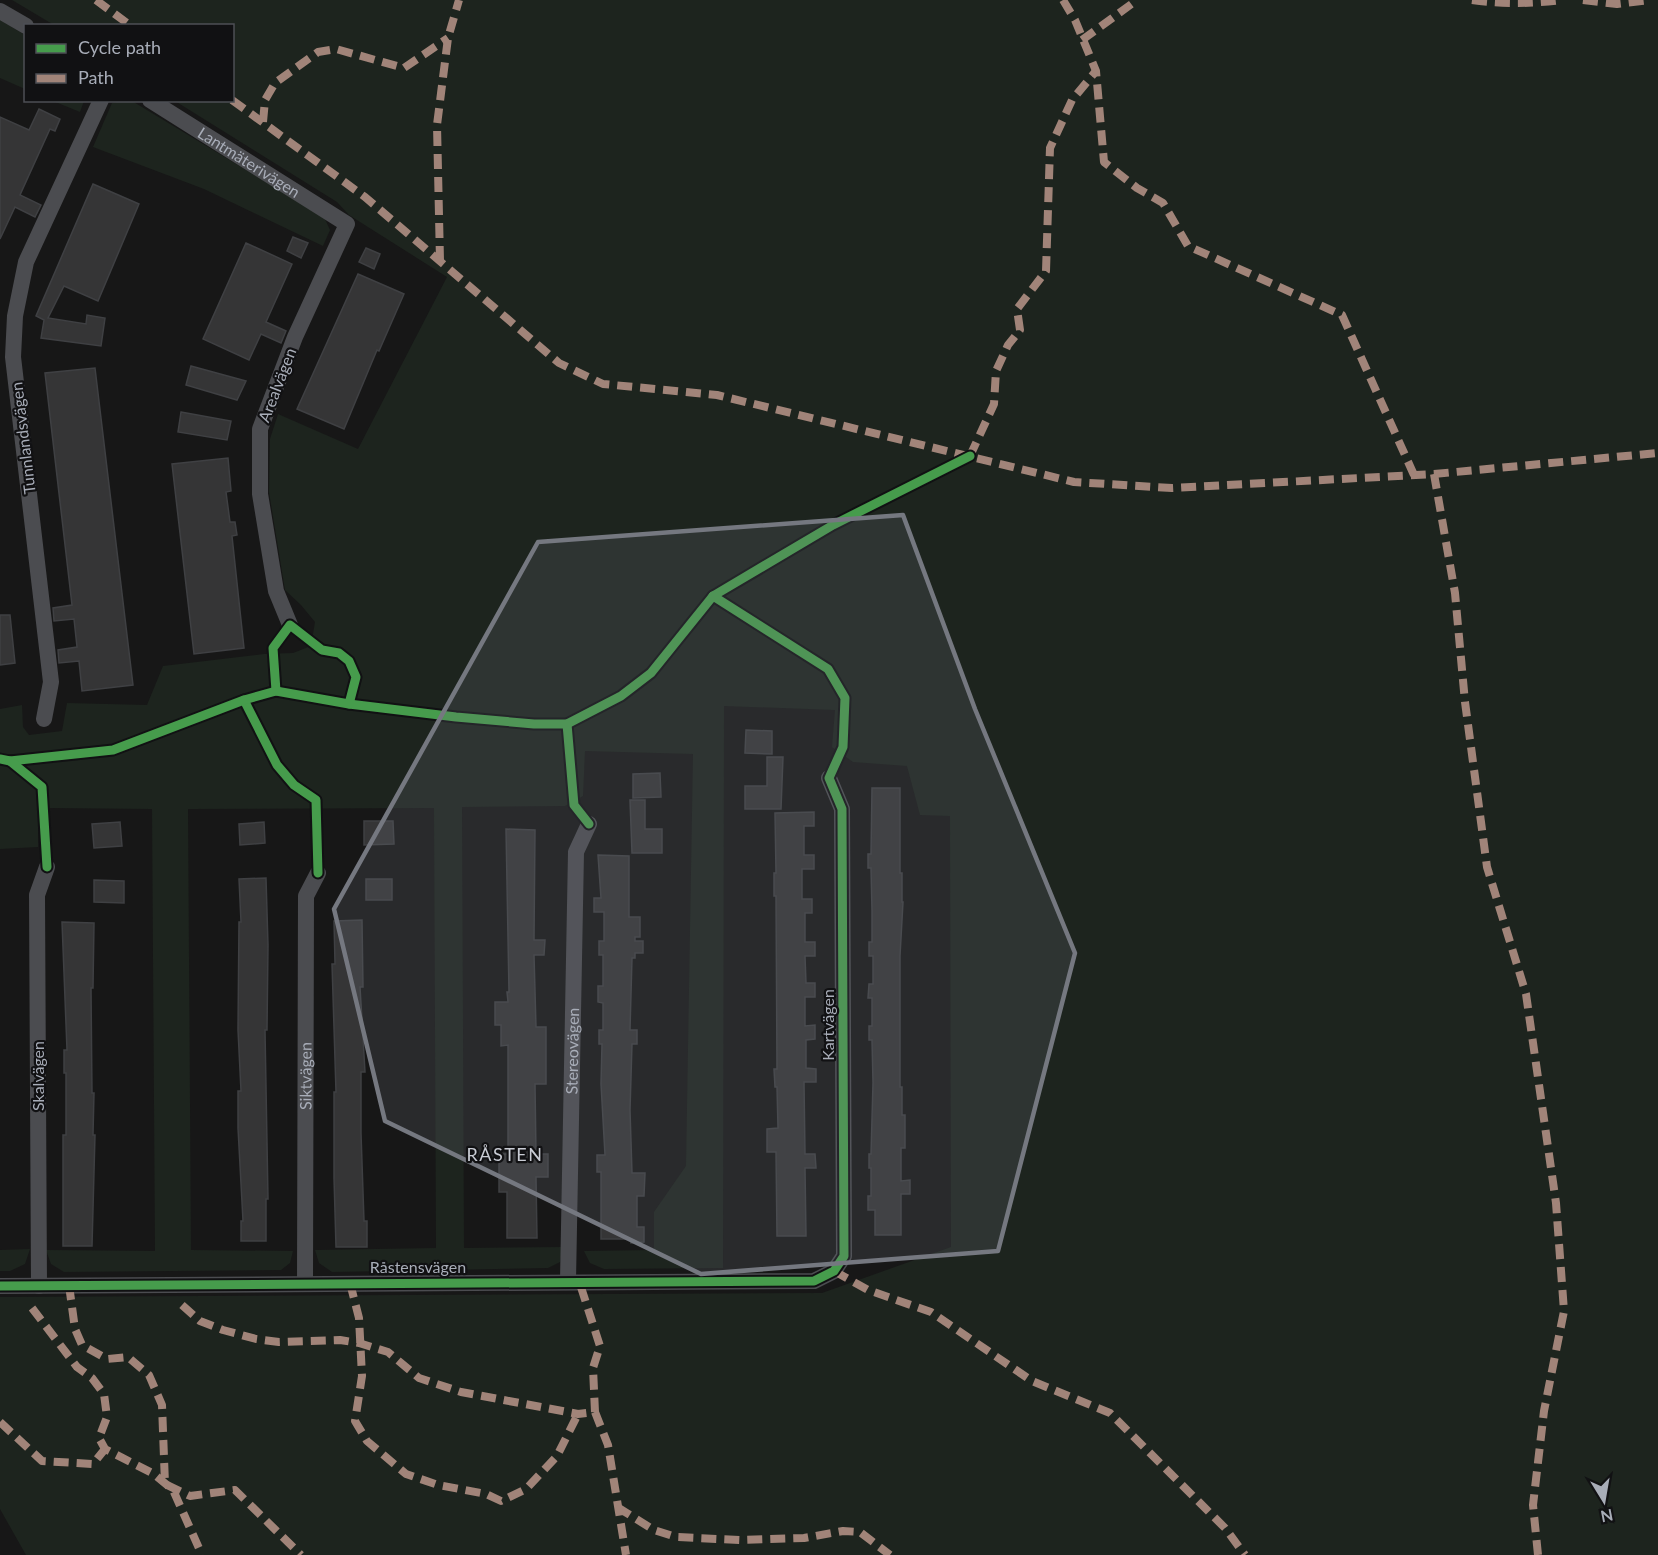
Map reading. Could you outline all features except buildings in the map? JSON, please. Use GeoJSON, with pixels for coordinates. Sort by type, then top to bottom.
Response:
{"type":"FeatureCollection","features":[{"type":"Feature","properties":{"kind":"street"},"geometry":{"type":"LineString","coordinates":[[0,11],[24,25]]}},
{"type":"Feature","properties":{"kind":"street","name":"Tunnlandsvägen"},"geometry":{"type":"LineString","coordinates":[[44,719],[51,682],[13,357],[15,316],[26,262],[100,102]]}},
{"type":"Feature","properties":{"kind":"street","name":"Lantmäterivägen"},"geometry":{"type":"LineString","coordinates":[[153,102],[347,224]]}},
{"type":"Feature","properties":{"kind":"street","name":"Arealvägen"},"geometry":{"type":"LineString","coordinates":[[290,625],[276,591],[260,494],[260,429],[295,337],[347,224]]}},
{"type":"Feature","properties":{"kind":"street","name":"Kartvägen"},"geometry":{"type":"LineString","coordinates":[[829,778],[842,809],[844,1256],[834,1271]]}},
{"type":"Feature","properties":{"kind":"street","name":"Stereovägen"},"geometry":{"type":"LineString","coordinates":[[568,1281],[576,852],[589,824]]}},
{"type":"Feature","properties":{"kind":"street","name":"Skalvägen"},"geometry":{"type":"LineString","coordinates":[[39,1286],[37,895],[47,867]]}},
{"type":"Feature","properties":{"kind":"street","name":"Siktvägen"},"geometry":{"type":"LineString","coordinates":[[305,1282],[306,896],[318,873]]}},
{"type":"Feature","properties":{"kind":"street","name":"Råstensvägen"},"geometry":{"type":"LineString","coordinates":[[0,1286],[305,1282],[814,1281],[834,1271]]}},
{"type":"Feature","properties":{"kind":"highlighted area"},"geometry":{"type":"Polygon","coordinates":[[[903,515],[975,709],[1075,953],[998,1251],[701,1274],[385,1121],[334,909],[538,542],[903,515]]]}},
{"type":"Feature","properties":{"kind":"shaded area"},"geometry":{"type":"Polygon","coordinates":[[[12,0],[1658,0],[1658,1555],[26,1555],[0,1509],[0,1297],[822,1293],[951,1247],[950,816],[920,815],[907,766],[853,762],[832,747],[835,710],[724,706],[723,1268],[604,1269],[590,1263],[584,1251],[654,1250],[654,1212],[686,1166],[693,754],[585,751],[583,796],[565,806],[462,807],[464,1248],[563,1247],[560,1262],[548,1268],[332,1272],[319,1263],[315,1250],[436,1248],[434,808],[188,809],[191,1250],[293,1251],[290,1263],[281,1270],[64,1272],[51,1264],[46,1250],[155,1251],[152,809],[49,808],[38,814],[38,847],[0,849],[0,709],[22,705],[23,727],[29,735],[62,731],[67,703],[147,705],[163,666],[264,654],[293,653],[311,646],[315,622],[285,590],[269,492],[270,439],[278,414],[358,449],[447,277],[349,215],[337,202],[177,102],[234,102],[234,24],[52,24],[12,0]]]}},
{"type":"Feature","properties":{"kind":"shaded area"},"geometry":{"type":"Polygon","coordinates":[[[0,20],[24,34],[24,89],[0,78],[0,20]]]}},
{"type":"Feature","properties":{"kind":"shaded area"},"geometry":{"type":"Polygon","coordinates":[[[55,102],[84,102],[80,112],[55,102]]]}},
{"type":"Feature","properties":{"kind":"shaded area"},"geometry":{"type":"Polygon","coordinates":[[[134,102],[324,217],[330,230],[323,246],[204,189],[93,147],[112,103],[134,102]]]}},
{"type":"Feature","properties":{"kind":"shaded area"},"geometry":{"type":"Polygon","coordinates":[[[30,1249],[25,1264],[10,1271],[0,1271],[0,1250],[30,1249]]]}},
{"type":"Feature","properties":{"kind":"marked path"},"geometry":{"type":"LineString","coordinates":[[96,0],[128,24]]}},
{"type":"Feature","properties":{"kind":"marked path"},"geometry":{"type":"LineString","coordinates":[[440,261],[437,125],[448,38],[459,0]]}},
{"type":"Feature","properties":{"kind":"marked path"},"geometry":{"type":"LineString","coordinates":[[1063,0],[1075,20],[1096,71],[1104,162],[1137,188],[1163,203],[1188,246],[1342,315],[1414,475]]}},
{"type":"Feature","properties":{"kind":"marked path"},"geometry":{"type":"LineString","coordinates":[[1082,40],[1137,0]]}},
{"type":"Feature","properties":{"kind":"marked path"},"geometry":{"type":"LineString","coordinates":[[1472,0],[1517,3],[1561,0]]}},
{"type":"Feature","properties":{"kind":"marked path"},"geometry":{"type":"LineString","coordinates":[[1583,0],[1617,4],[1650,0]]}},
{"type":"Feature","properties":{"kind":"marked path"},"geometry":{"type":"LineString","coordinates":[[263,122],[265,100],[275,83],[318,52],[336,49],[404,68],[448,38]]}},
{"type":"Feature","properties":{"kind":"marked path"},"geometry":{"type":"LineString","coordinates":[[970,456],[994,404],[996,371],[1008,345],[1020,330],[1017,309],[1046,271],[1050,148],[1072,100],[1096,71]]}},
{"type":"Feature","properties":{"kind":"marked path"},"geometry":{"type":"LineString","coordinates":[[234,101],[365,197],[559,363],[603,384],[717,395],[1074,482],[1172,488],[1434,474],[1658,453]]}},
{"type":"Feature","properties":{"kind":"marked path"},"geometry":{"type":"LineString","coordinates":[[1434,474],[1455,593],[1465,702],[1487,867],[1526,994],[1556,1203],[1564,1311],[1544,1411],[1533,1505],[1538,1555]]}},
{"type":"Feature","properties":{"kind":"marked path"},"geometry":{"type":"LineString","coordinates":[[834,1271],[868,1290],[931,1312],[1032,1381],[1110,1413],[1225,1528],[1245,1555]]}},
{"type":"Feature","properties":{"kind":"marked path"},"geometry":{"type":"LineString","coordinates":[[182,1305],[200,1321],[223,1330],[256,1339],[279,1342],[340,1340],[359,1343],[388,1352],[419,1378],[461,1392],[578,1414],[595,1412],[593,1368],[600,1346],[579,1281]]}},
{"type":"Feature","properties":{"kind":"marked path"},"geometry":{"type":"LineString","coordinates":[[350,1283],[359,1318],[362,1376],[355,1421],[367,1441],[406,1474],[438,1485],[486,1494],[501,1501],[526,1489],[557,1456],[578,1414]]}},
{"type":"Feature","properties":{"kind":"marked path"},"geometry":{"type":"LineString","coordinates":[[69,1285],[75,1329],[82,1345],[107,1359],[128,1357],[149,1375],[162,1405],[165,1484],[190,1496],[235,1490],[301,1555]]}},
{"type":"Feature","properties":{"kind":"marked path"},"geometry":{"type":"LineString","coordinates":[[32,1308],[77,1367],[92,1378],[104,1394],[107,1417],[99,1438],[105,1449],[154,1474],[173,1490],[202,1555]]}},
{"type":"Feature","properties":{"kind":"marked path"},"geometry":{"type":"LineString","coordinates":[[595,1412],[608,1445],[626,1555]]}},
{"type":"Feature","properties":{"kind":"marked path"},"geometry":{"type":"LineString","coordinates":[[0,1422],[42,1461],[93,1464],[105,1449]]}},
{"type":"Feature","properties":{"kind":"marked path"},"geometry":{"type":"LineString","coordinates":[[617,1507],[654,1530],[676,1537],[740,1540],[804,1538],[843,1531],[860,1532],[890,1555]]}},
{"type":"Feature","properties":{"kind":"cycle path"},"geometry":{"type":"LineString","coordinates":[[0,759],[10,761],[113,750],[244,700],[276,691],[349,704],[456,717],[534,724],[567,724],[621,696],[651,673],[713,596],[833,525],[970,456]]}},
{"type":"Feature","properties":{"kind":"cycle path"},"geometry":{"type":"LineString","coordinates":[[0,1286],[814,1281],[834,1271],[844,1256],[842,809],[829,778],[843,747],[845,698],[828,669],[713,596]]}},
{"type":"Feature","properties":{"kind":"cycle path"},"geometry":{"type":"LineString","coordinates":[[276,691],[273,648],[290,625],[322,650],[339,653],[349,661],[356,677],[349,704]]}},
{"type":"Feature","properties":{"kind":"cycle path"},"geometry":{"type":"LineString","coordinates":[[244,700],[277,765],[294,785],[316,800],[318,873]]}},
{"type":"Feature","properties":{"kind":"cycle path"},"geometry":{"type":"LineString","coordinates":[[567,724],[574,805],[589,824]]}},
{"type":"Feature","properties":{"kind":"cycle path"},"geometry":{"type":"LineString","coordinates":[[10,761],[42,787],[47,867]]}},
{"type":"Feature","properties":{"kind":"district","name":"RÅSTEN"},"geometry":{"type":"Point","coordinates":[505,1155]}}]}
